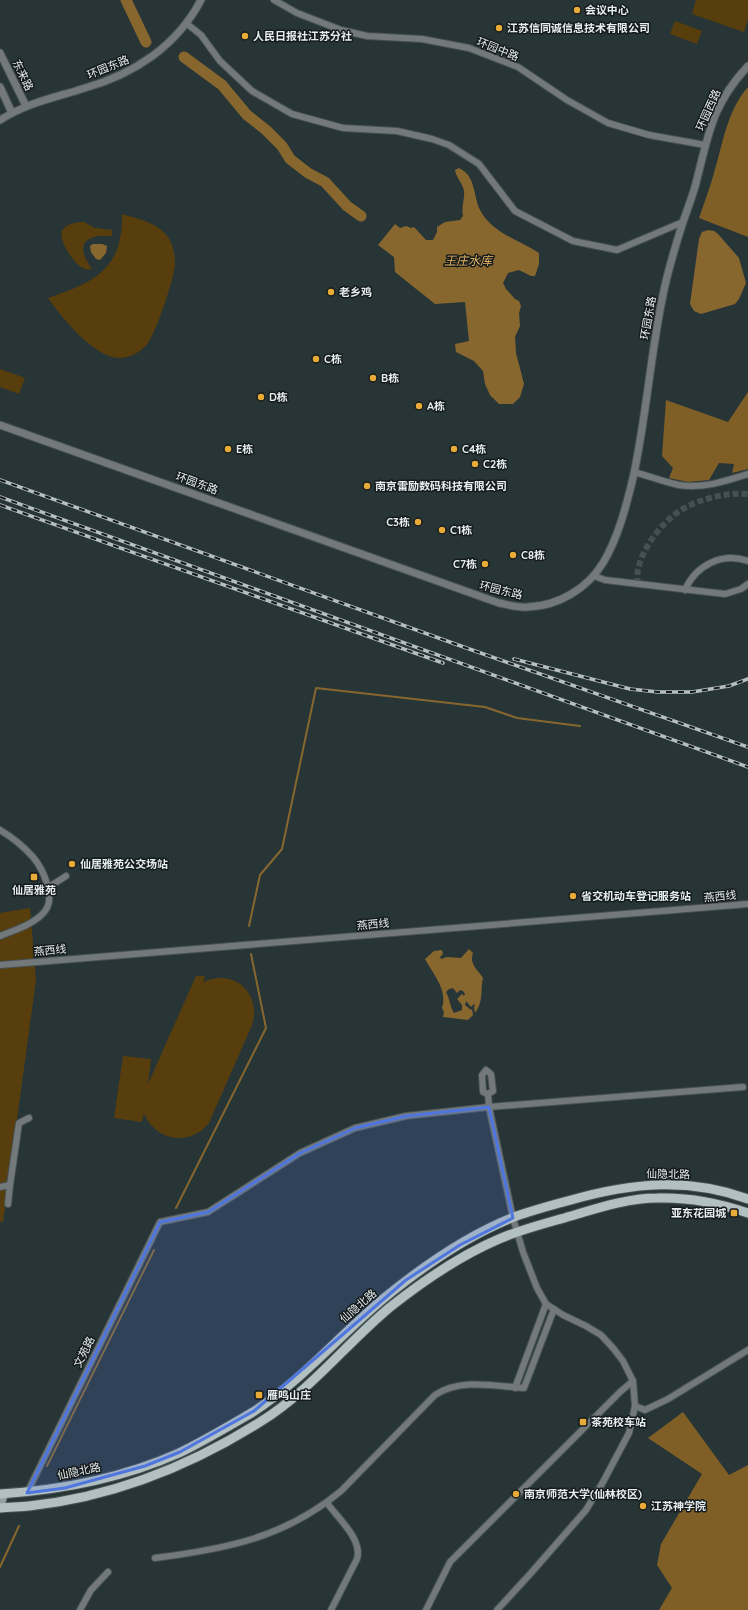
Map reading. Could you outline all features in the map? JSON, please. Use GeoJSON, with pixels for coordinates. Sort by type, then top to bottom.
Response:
{"type":"FeatureCollection","features":[{"type":"Feature","properties":{"kind":"main road","name":"仙隐北路"},"geometry":{"type":"LineString","coordinates":[[2,1494],[65,1488],[108,1477],[145,1466],[180,1452],[219,1431],[254,1411],[277,1394],[406,1280],[434,1260],[513,1218],[586,1196],[631,1186],[653,1184],[692,1186],[713,1189],[748,1199]]}},
{"type":"Feature","properties":{"kind":"main road","name":"仙隐北路"},"geometry":{"type":"LineString","coordinates":[[0,1507],[29,1506],[49,1503],[111,1490],[151,1478],[225,1443],[278,1410],[310,1384],[387,1310],[414,1289],[440,1270],[499,1238],[590,1210],[654,1198],[673,1198],[713,1204],[748,1213]]}},
{"type":"Feature","properties":{"kind":"main road"},"geometry":{"type":"LineString","coordinates":[[0,1507],[2,1494]]}},
{"type":"Feature","properties":{"kind":"street","name":"环园东路"},"geometry":{"type":"LineString","coordinates":[[0,120],[12,112],[26,106],[62,94],[85,89],[125,74],[141,65],[161,50],[186,23],[201,0]]}},
{"type":"Feature","properties":{"kind":"street","name":"环园中路"},"geometry":{"type":"LineString","coordinates":[[274,0],[297,14],[341,30],[367,36],[422,39],[469,48],[518,67],[567,100],[608,123],[649,135],[705,145]]}},
{"type":"Feature","properties":{"kind":"street"},"geometry":{"type":"LineString","coordinates":[[186,23],[201,35],[220,61],[252,91],[292,114],[342,128],[397,131],[432,139],[449,145],[479,164],[515,211],[573,241],[617,250],[683,222]]}},
{"type":"Feature","properties":{"kind":"street","name":"东来路"},"geometry":{"type":"LineString","coordinates":[[0,53],[26,106]]}},
{"type":"Feature","properties":{"kind":"street","name":"环园西路"},"geometry":{"type":"LineString","coordinates":[[705,145],[723,98],[736,79],[748,66]]}},
{"type":"Feature","properties":{"kind":"street"},"geometry":{"type":"LineString","coordinates":[[0,87],[12,112]]}},
{"type":"Feature","properties":{"kind":"street","name":"环园东路"},"geometry":{"type":"LineString","coordinates":[[0,425],[499,603],[527,607],[542,606],[557,602],[571,595],[594,576],[603,564],[628,501],[640,446],[662,298],[683,222],[697,180],[705,145]]}},
{"type":"Feature","properties":{"kind":"street"},"geometry":{"type":"LineString","coordinates":[[634,472],[678,485],[693,486],[727,481],[748,474]]}},
{"type":"Feature","properties":{"kind":"street"},"geometry":{"type":"LineString","coordinates":[[685,590],[695,573],[711,562],[730,558],[748,561]]}},
{"type":"Feature","properties":{"kind":"street"},"geometry":{"type":"LineString","coordinates":[[594,576],[605,580],[725,594],[748,586]]}},
{"type":"Feature","properties":{"kind":"street"},"geometry":{"type":"LineString","coordinates":[[0,830],[23,847],[34,858],[49,888],[50,897],[46,910],[38,918],[0,936]]}},
{"type":"Feature","properties":{"kind":"street"},"geometry":{"type":"LineString","coordinates":[[49,888],[66,876]]}},
{"type":"Feature","properties":{"kind":"street","name":"燕西线"},"geometry":{"type":"LineString","coordinates":[[0,965],[748,904]]}},
{"type":"Feature","properties":{"kind":"street"},"geometry":{"type":"LineString","coordinates":[[489,1107],[743,1086]]}},
{"type":"Feature","properties":{"kind":"street"},"geometry":{"type":"LineString","coordinates":[[488,1094],[489,1107],[513,1218],[537,1288],[546,1304],[563,1315],[601,1335],[613,1348],[623,1361],[633,1381],[635,1406],[629,1433],[586,1510],[497,1610]]}},
{"type":"Feature","properties":{"kind":"street","name":"文苑路"},"geometry":{"type":"LineString","coordinates":[[27,1492],[160,1222],[208,1212],[300,1153],[355,1128],[406,1116],[489,1107]]}},
{"type":"Feature","properties":{"kind":"street"},"geometry":{"type":"LineString","coordinates":[[8,1204],[19,1123],[29,1118]]}},
{"type":"Feature","properties":{"kind":"street"},"geometry":{"type":"LineString","coordinates":[[0,1187],[10,1185]]}},
{"type":"Feature","properties":{"kind":"street"},"geometry":{"type":"LineString","coordinates":[[514,1388],[546,1304]]}},
{"type":"Feature","properties":{"kind":"street"},"geometry":{"type":"LineString","coordinates":[[155,1558],[195,1553],[236,1544],[275,1532],[300,1520],[341,1491],[435,1395],[440,1392],[451,1387],[464,1384],[524,1388],[554,1309]]}},
{"type":"Feature","properties":{"kind":"street"},"geometry":{"type":"LineString","coordinates":[[635,1406],[645,1410],[668,1399],[748,1350]]}},
{"type":"Feature","properties":{"kind":"street"},"geometry":{"type":"LineString","coordinates":[[426,1610],[450,1562],[620,1392],[633,1381]]}},
{"type":"Feature","properties":{"kind":"street"},"geometry":{"type":"LineString","coordinates":[[326,1503],[356,1540],[359,1551],[358,1559],[331,1610]]}},
{"type":"Feature","properties":{"kind":"street"},"geometry":{"type":"LineString","coordinates":[[80,1610],[91,1590],[108,1572]]}},
{"type":"Feature","properties":{"kind":"highlighted area"},"geometry":{"type":"Polygon","coordinates":[[[489,1107],[513,1218],[460,1245],[406,1280],[254,1411],[180,1452],[145,1466],[65,1488],[27,1493],[160,1222],[208,1212],[300,1153],[355,1128],[406,1116],[489,1107]]]}},
{"type":"Feature","properties":{"kind":"shaded area"},"geometry":{"type":"Polygon","coordinates":[[[696,0],[748,0],[748,19],[744,32],[692,14],[696,0]]]}},
{"type":"Feature","properties":{"kind":"shaded area"},"geometry":{"type":"Polygon","coordinates":[[[675,21],[702,31],[697,44],[670,34],[675,21]]]}},
{"type":"Feature","properties":{"kind":"shaded area"},"geometry":{"type":"Polygon","coordinates":[[[748,87],[748,237],[699,218],[711,184],[730,117],[741,96],[748,87]]]}},
{"type":"Feature","properties":{"kind":"shaded area"},"geometry":{"type":"Polygon","coordinates":[[[122,214],[153,224],[164,232],[172,246],[175,263],[172,280],[156,328],[148,343],[135,354],[119,358],[110,356],[89,344],[61,315],[48,298],[80,286],[103,271],[111,261],[117,248],[121,233],[122,214]]]}},
{"type":"Feature","properties":{"kind":"shaded area"},"geometry":{"type":"Polygon","coordinates":[[[84,222],[95,228],[112,230],[112,236],[95,237],[85,242],[83,247],[84,253],[92,269],[84,269],[79,266],[71,257],[62,240],[61,235],[63,229],[69,225],[84,222]]]}},
{"type":"Feature","properties":{"kind":"shaded area"},"geometry":{"type":"Polygon","coordinates":[[[0,369],[25,378],[19,394],[0,387],[0,369]]]}},
{"type":"Feature","properties":{"kind":"shaded area"},"geometry":{"type":"Polygon","coordinates":[[[748,392],[748,469],[732,473],[734,464],[719,463],[709,480],[688,482],[669,478],[673,468],[662,456],[666,400],[728,422],[748,392]]]}},
{"type":"Feature","properties":{"kind":"shaded area"},"geometry":{"type":"Polygon","coordinates":[[[30,908],[36,980],[3,1222],[0,1222],[0,913],[30,908]]]}},
{"type":"Feature","properties":{"kind":"shaded area"},"geometry":{"type":"Polygon","coordinates":[[[196,976],[205,976],[203,982],[225,978],[235,981],[243,986],[253,1003],[254,1013],[252,1025],[209,1123],[201,1131],[192,1136],[174,1138],[164,1135],[156,1130],[144,1113],[142,1122],[114,1118],[123,1056],[151,1059],[148,1084],[196,976]]]}},
{"type":"Feature","properties":{"kind":"shaded area"},"geometry":{"type":"Polygon","coordinates":[[[683,1412],[729,1475],[748,1465],[748,1610],[659,1610],[672,1588],[657,1565],[661,1544],[702,1474],[648,1438],[683,1412]]]}},
{"type":"Feature","properties":{"kind":"water","name":"王庄水库"},"geometry":{"type":"Polygon","coordinates":[[[459,168],[464,171],[471,181],[480,210],[491,225],[539,253],[539,264],[535,276],[531,276],[519,270],[508,273],[503,283],[506,289],[515,299],[519,301],[521,306],[519,313],[520,326],[515,337],[516,353],[524,384],[520,397],[513,404],[499,404],[490,395],[485,384],[483,371],[474,361],[456,352],[455,344],[469,341],[465,302],[435,304],[395,272],[394,257],[378,245],[395,224],[400,228],[406,226],[411,228],[414,227],[426,240],[433,240],[437,232],[437,227],[445,222],[460,220],[463,216],[462,209],[464,194],[455,170],[459,168]]]}},
{"type":"Feature","properties":{"kind":"water"},"geometry":{"type":"Polygon","coordinates":[[[708,230],[714,231],[718,234],[739,258],[746,283],[739,299],[735,304],[701,314],[694,311],[690,304],[699,239],[702,232],[708,230]]]}},
{"type":"Feature","properties":{"kind":"water"},"geometry":{"type":"Polygon","coordinates":[[[93,244],[102,244],[107,246],[106,253],[100,260],[96,259],[91,252],[90,246],[93,244]]]}},
{"type":"Feature","properties":{"kind":"water"},"geometry":{"type":"Polygon","coordinates":[[[469,949],[473,953],[473,963],[483,978],[481,1000],[475,1013],[475,1005],[474,1004],[471,1007],[466,1001],[465,1005],[471,1010],[472,1009],[473,1015],[468,1020],[443,1017],[443,995],[439,982],[425,959],[434,951],[442,950],[443,954],[440,957],[441,959],[447,957],[461,958],[469,949]],[[453,988],[446,992],[454,1013],[462,1010],[462,1005],[457,999],[462,994],[464,996],[465,994],[460,990],[457,993],[453,988]]]}},
{"type":"Feature","properties":{"kind":"waterway"},"geometry":{"type":"LineString","coordinates":[[126,0],[146,42]]}},
{"type":"Feature","properties":{"kind":"waterway"},"geometry":{"type":"LineString","coordinates":[[184,57],[222,85],[247,115],[266,130],[282,146],[290,159],[308,173],[325,182],[347,206],[361,216]]}},
{"type":"Feature","properties":{"kind":"waterway"},"geometry":{"type":"LineString","coordinates":[[249,926],[260,875],[282,849],[316,688],[485,707],[517,718],[580,726]]}},
{"type":"Feature","properties":{"kind":"waterway"},"geometry":{"type":"LineString","coordinates":[[176,1208],[266,1028],[251,954]]}},
{"type":"Feature","properties":{"kind":"waterway"},"geometry":{"type":"LineString","coordinates":[[47,1466],[154,1250]]}},
{"type":"Feature","properties":{"kind":"waterway"},"geometry":{"type":"LineString","coordinates":[[0,1567],[19,1526]]}},
{"type":"Feature","properties":{"kind":"tunnel"},"geometry":{"type":"LineString","coordinates":[[637,584],[638,569],[644,552],[660,528],[674,515],[688,506],[713,497],[731,494],[748,494]]}},
{"type":"Feature","properties":{"kind":"railway"},"geometry":{"type":"LineString","coordinates":[[0,480],[458,645],[748,747]]}},
{"type":"Feature","properties":{"kind":"railway"},"geometry":{"type":"LineString","coordinates":[[0,497],[748,767]]}},
{"type":"Feature","properties":{"kind":"railway"},"geometry":{"type":"LineString","coordinates":[[0,505],[443,663]]}},
{"type":"Feature","properties":{"kind":"railway"},"geometry":{"type":"LineString","coordinates":[[514,659],[630,689],[658,692],[692,692],[729,686],[748,679]]}},
{"type":"Feature","properties":{"kind":"place","name":"会议中心"},"geometry":{"type":"Point","coordinates":[577,10]}},
{"type":"Feature","properties":{"kind":"place","name":"江苏信同诚信息技术有限公司"},"geometry":{"type":"Point","coordinates":[499,28]}},
{"type":"Feature","properties":{"kind":"place","name":"人民日报社江苏分社"},"geometry":{"type":"Point","coordinates":[245,36]}},
{"type":"Feature","properties":{"kind":"place","name":"老乡鸡"},"geometry":{"type":"Point","coordinates":[331,292]}},
{"type":"Feature","properties":{"kind":"place","name":"C栋"},"geometry":{"type":"Point","coordinates":[316,359]}},
{"type":"Feature","properties":{"kind":"place","name":"B栋"},"geometry":{"type":"Point","coordinates":[373,378]}},
{"type":"Feature","properties":{"kind":"place","name":"D栋"},"geometry":{"type":"Point","coordinates":[261,397]}},
{"type":"Feature","properties":{"kind":"place","name":"A栋"},"geometry":{"type":"Point","coordinates":[419,406]}},
{"type":"Feature","properties":{"kind":"place","name":"E栋"},"geometry":{"type":"Point","coordinates":[228,449]}},
{"type":"Feature","properties":{"kind":"place","name":"C4栋"},"geometry":{"type":"Point","coordinates":[454,449]}},
{"type":"Feature","properties":{"kind":"place","name":"C2栋"},"geometry":{"type":"Point","coordinates":[475,464]}},
{"type":"Feature","properties":{"kind":"place","name":"南京雷励数码科技有限公司"},"geometry":{"type":"Point","coordinates":[367,486]}},
{"type":"Feature","properties":{"kind":"place","name":"C3栋"},"geometry":{"type":"Point","coordinates":[418,522]}},
{"type":"Feature","properties":{"kind":"place","name":"C1栋"},"geometry":{"type":"Point","coordinates":[442,530]}},
{"type":"Feature","properties":{"kind":"place","name":"C8栋"},"geometry":{"type":"Point","coordinates":[513,555]}},
{"type":"Feature","properties":{"kind":"place","name":"C7栋"},"geometry":{"type":"Point","coordinates":[485,564]}},
{"type":"Feature","properties":{"kind":"place","name":"仙居雅苑公交场站"},"geometry":{"type":"Point","coordinates":[72,864]}},
{"type":"Feature","properties":{"kind":"place","name":"仙居雅苑"},"geometry":{"type":"Point","coordinates":[34,877]}},
{"type":"Feature","properties":{"kind":"place","name":"省交机动车登记服务站"},"geometry":{"type":"Point","coordinates":[573,896]}},
{"type":"Feature","properties":{"kind":"place","name":"亚东花园城"},"geometry":{"type":"Point","coordinates":[734,1213]}},
{"type":"Feature","properties":{"kind":"place","name":"雁鸣山庄"},"geometry":{"type":"Point","coordinates":[259,1395]}},
{"type":"Feature","properties":{"kind":"place","name":"茶苑校车站"},"geometry":{"type":"Point","coordinates":[583,1422]}},
{"type":"Feature","properties":{"kind":"place","name":"南京师范大学(仙林校区)"},"geometry":{"type":"Point","coordinates":[516,1494]}},
{"type":"Feature","properties":{"kind":"place","name":"江苏神学院"},"geometry":{"type":"Point","coordinates":[643,1506]}}]}
